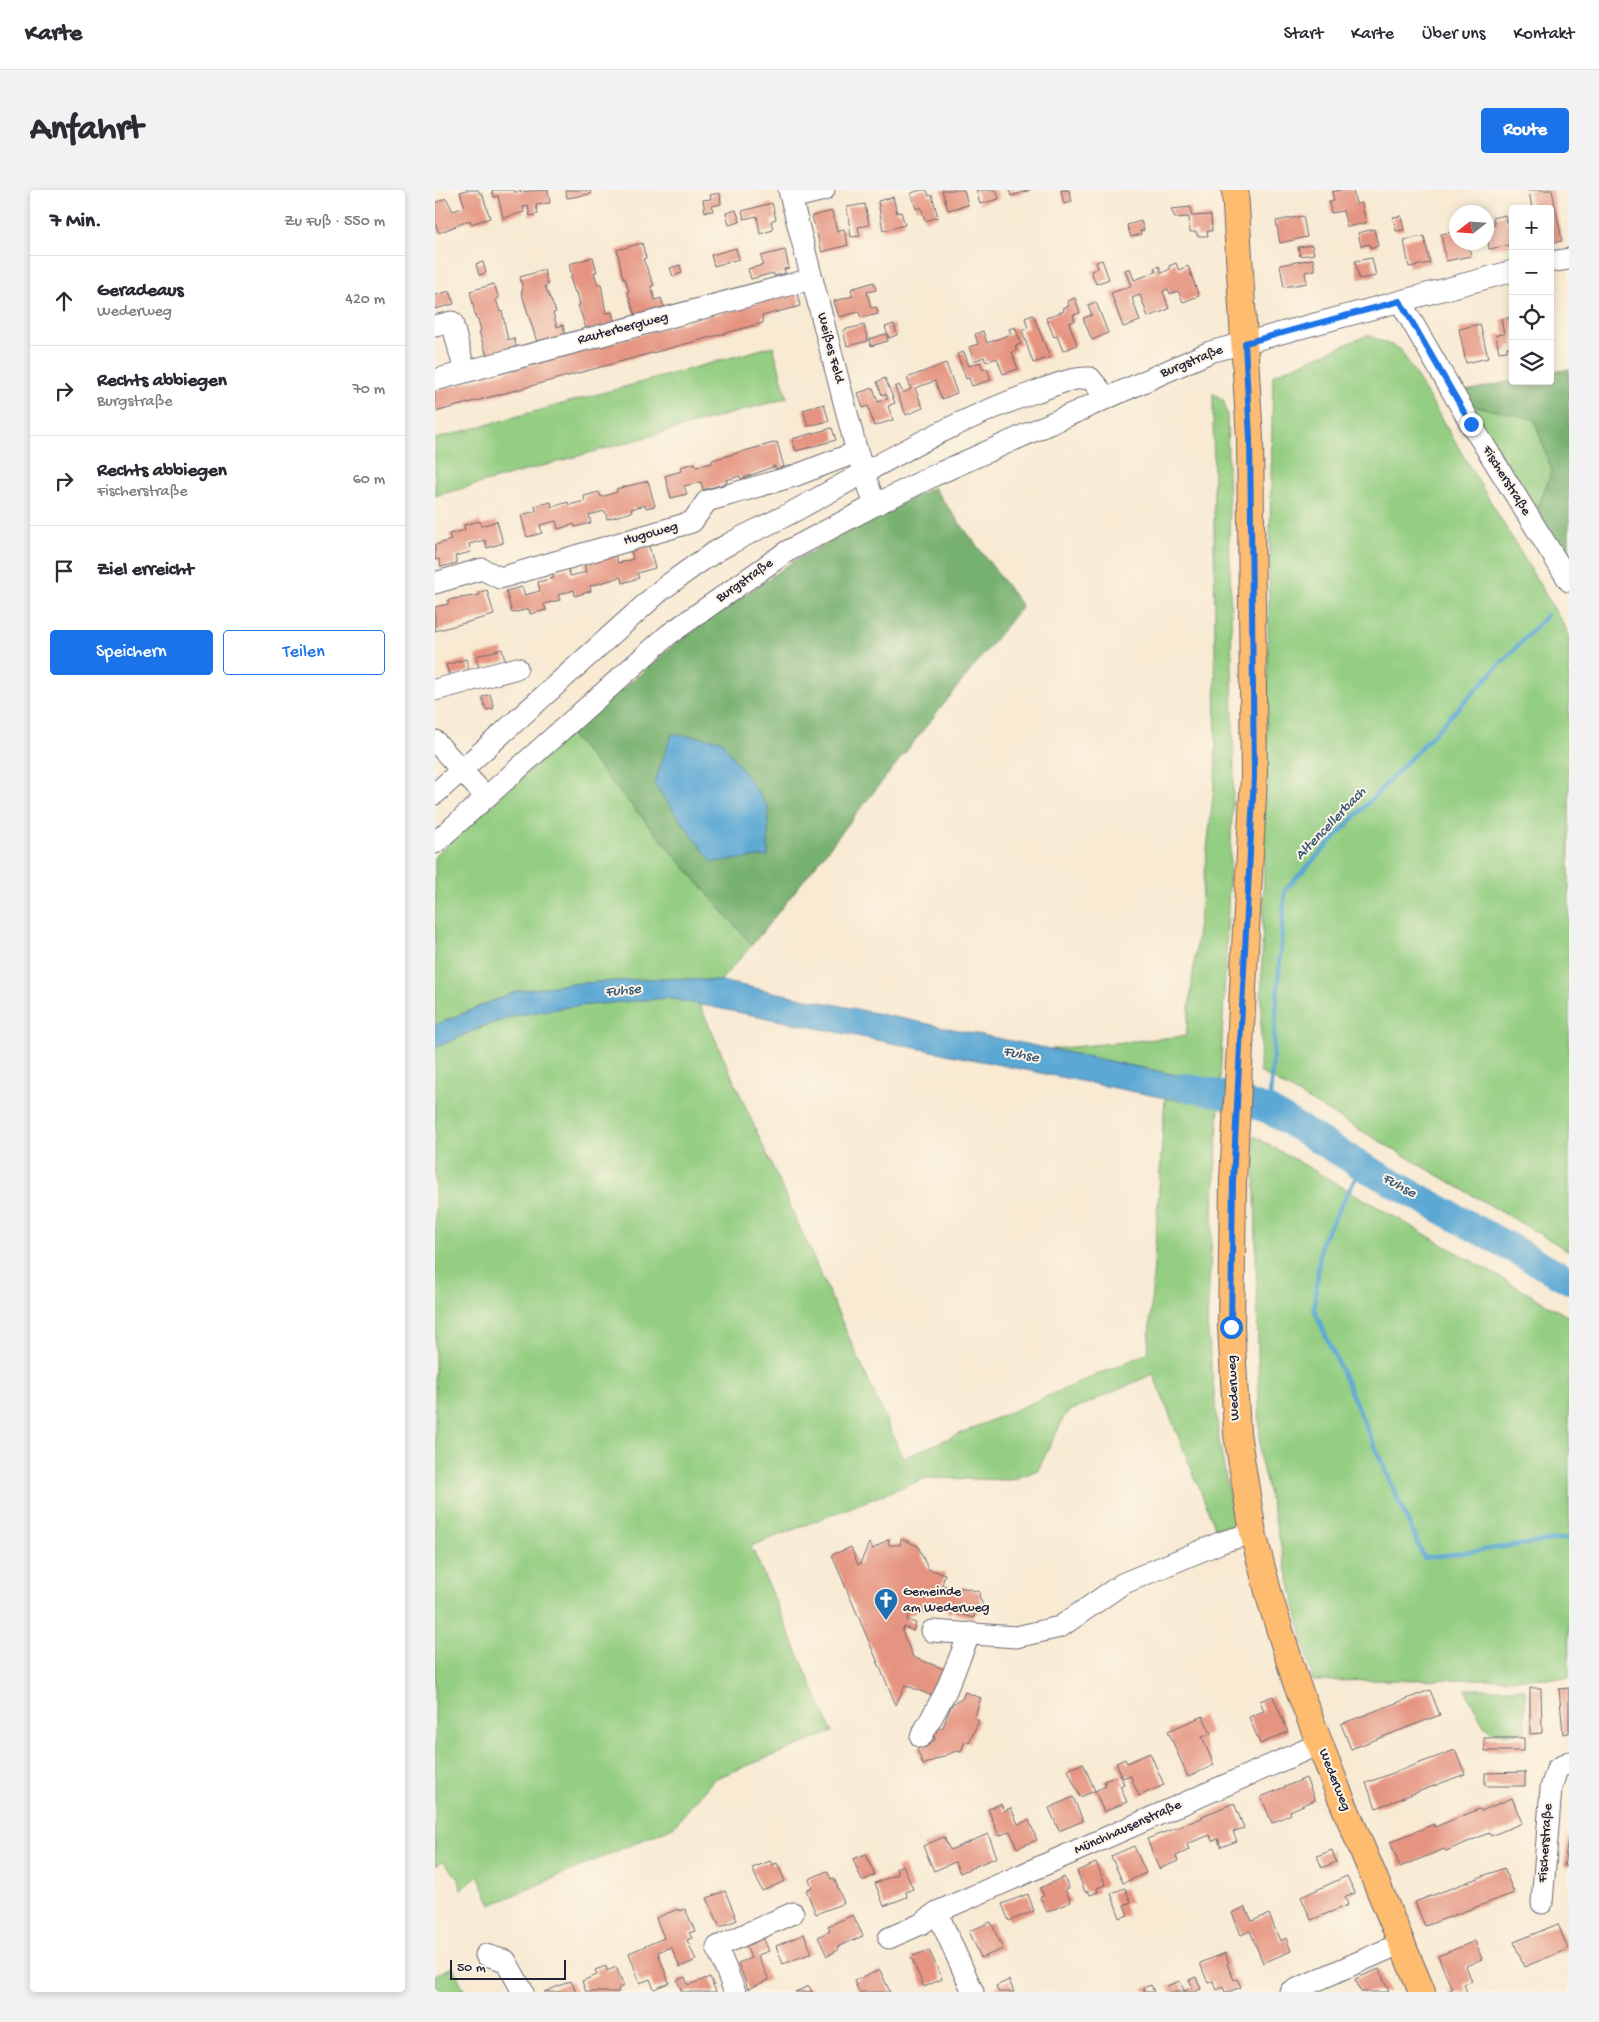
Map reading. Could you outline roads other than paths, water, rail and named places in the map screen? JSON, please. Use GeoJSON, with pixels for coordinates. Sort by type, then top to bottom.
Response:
{"type":"FeatureCollection","features":[{"type":"Feature","properties":{"kind":"main road","name":"Wederweg"},"geometry":{"type":"LineString","coordinates":[[1235,190],[1251,448],[1254,776],[1233,1181],[1231,1327],[1236,1424],[1253,1533],[1280,1634],[1319,1744],[1422,1992]]}},
{"type":"Feature","properties":{"kind":"street"},"geometry":{"type":"LineString","coordinates":[[790,194],[824,190]]}},
{"type":"Feature","properties":{"kind":"street","name":"Weißes Feld"},"geometry":{"type":"LineString","coordinates":[[790,194],[861,462],[875,505]]}},
{"type":"Feature","properties":{"kind":"street"},"geometry":{"type":"LineString","coordinates":[[1554,261],[1569,259]]}},
{"type":"Feature","properties":{"kind":"street","name":"Burgstraße"},"geometry":{"type":"LineString","coordinates":[[435,843],[669,635],[786,552],[933,476],[1210,352],[1509,272]]}},
{"type":"Feature","properties":{"kind":"street","name":"Rauterbergweg"},"geometry":{"type":"LineString","coordinates":[[435,380],[811,279]]}},
{"type":"Feature","properties":{"kind":"street","name":"Fischerstraße"},"geometry":{"type":"LineString","coordinates":[[1400,301],[1471,424],[1569,581]]}},
{"type":"Feature","properties":{"kind":"street"},"geometry":{"type":"LineString","coordinates":[[435,326],[451,322],[465,372]]}},
{"type":"Feature","properties":{"kind":"street"},"geometry":{"type":"LineString","coordinates":[[435,794],[660,591],[697,563],[861,462],[1017,399],[1078,378],[1090,378],[1107,398]]}},
{"type":"Feature","properties":{"kind":"street","name":"Hugoweg"},"geometry":{"type":"LineString","coordinates":[[435,582],[482,569],[500,578],[692,522],[707,501],[794,476],[861,462]]}},
{"type":"Feature","properties":{"kind":"street"},"geometry":{"type":"LineString","coordinates":[[435,690],[517,668]]}},
{"type":"Feature","properties":{"kind":"street"},"geometry":{"type":"LineString","coordinates":[[435,741],[486,797]]}},
{"type":"Feature","properties":{"kind":"street"},"geometry":{"type":"LineString","coordinates":[[932,1631],[1016,1637],[1060,1627],[1122,1584],[1222,1542],[1253,1533]]}},
{"type":"Feature","properties":{"kind":"street"},"geometry":{"type":"LineString","coordinates":[[921,1737],[945,1693],[970,1633]]}},
{"type":"Feature","properties":{"kind":"street","name":"Münchhausenstraße"},"geometry":{"type":"LineString","coordinates":[[889,1938],[921,1924],[937,1912],[1319,1744]]}},
{"type":"Feature","properties":{"kind":"street","name":"Fischerstraße"},"geometry":{"type":"LineString","coordinates":[[1542,1903],[1551,1788],[1557,1768],[1569,1762]]}},
{"type":"Feature","properties":{"kind":"street"},"geometry":{"type":"LineString","coordinates":[[937,1912],[973,1992]]}},
{"type":"Feature","properties":{"kind":"street"},"geometry":{"type":"LineString","coordinates":[[735,1992],[717,1947],[793,1913]]}},
{"type":"Feature","properties":{"kind":"street"},"geometry":{"type":"LineString","coordinates":[[1290,1992],[1401,1943]]}},
{"type":"Feature","properties":{"kind":"street"},"geometry":{"type":"LineString","coordinates":[[486,1954],[506,1960],[523,1992]]}},
{"type":"Feature","properties":{"kind":"water"},"geometry":{"type":"Polygon","coordinates":[[[672,734],[721,740],[768,807],[768,856],[712,862],[654,784],[672,734]]]}},
{"type":"Feature","properties":{"kind":"water"},"geometry":{"type":"Polygon","coordinates":[[[665,978],[720,981],[1220,1084],[1219,1105],[1165,1098],[667,998],[568,1007],[518,1015],[481,1027],[435,1048],[435,1025],[517,991],[568,984],[665,978]]]}},
{"type":"Feature","properties":{"kind":"waterway","name":"Altencellerbach"},"geometry":{"type":"LineString","coordinates":[[1269,1110],[1285,890],[1547,615]]}},
{"type":"Feature","properties":{"kind":"waterway","name":"Fuhse"},"geometry":{"type":"LineString","coordinates":[[1184,1087],[1219,1094],[1269,1110],[1362,1166],[1569,1280]]}},
{"type":"Feature","properties":{"kind":"waterway"},"geometry":{"type":"LineString","coordinates":[[1362,1166],[1321,1243],[1314,1309],[1424,1558],[1569,1538]]}},
{"type":"Feature","properties":{"kind":"place","name":"Gemeinde am Wederweg"},"geometry":{"type":"Point","coordinates":[886,1621]}}]}
